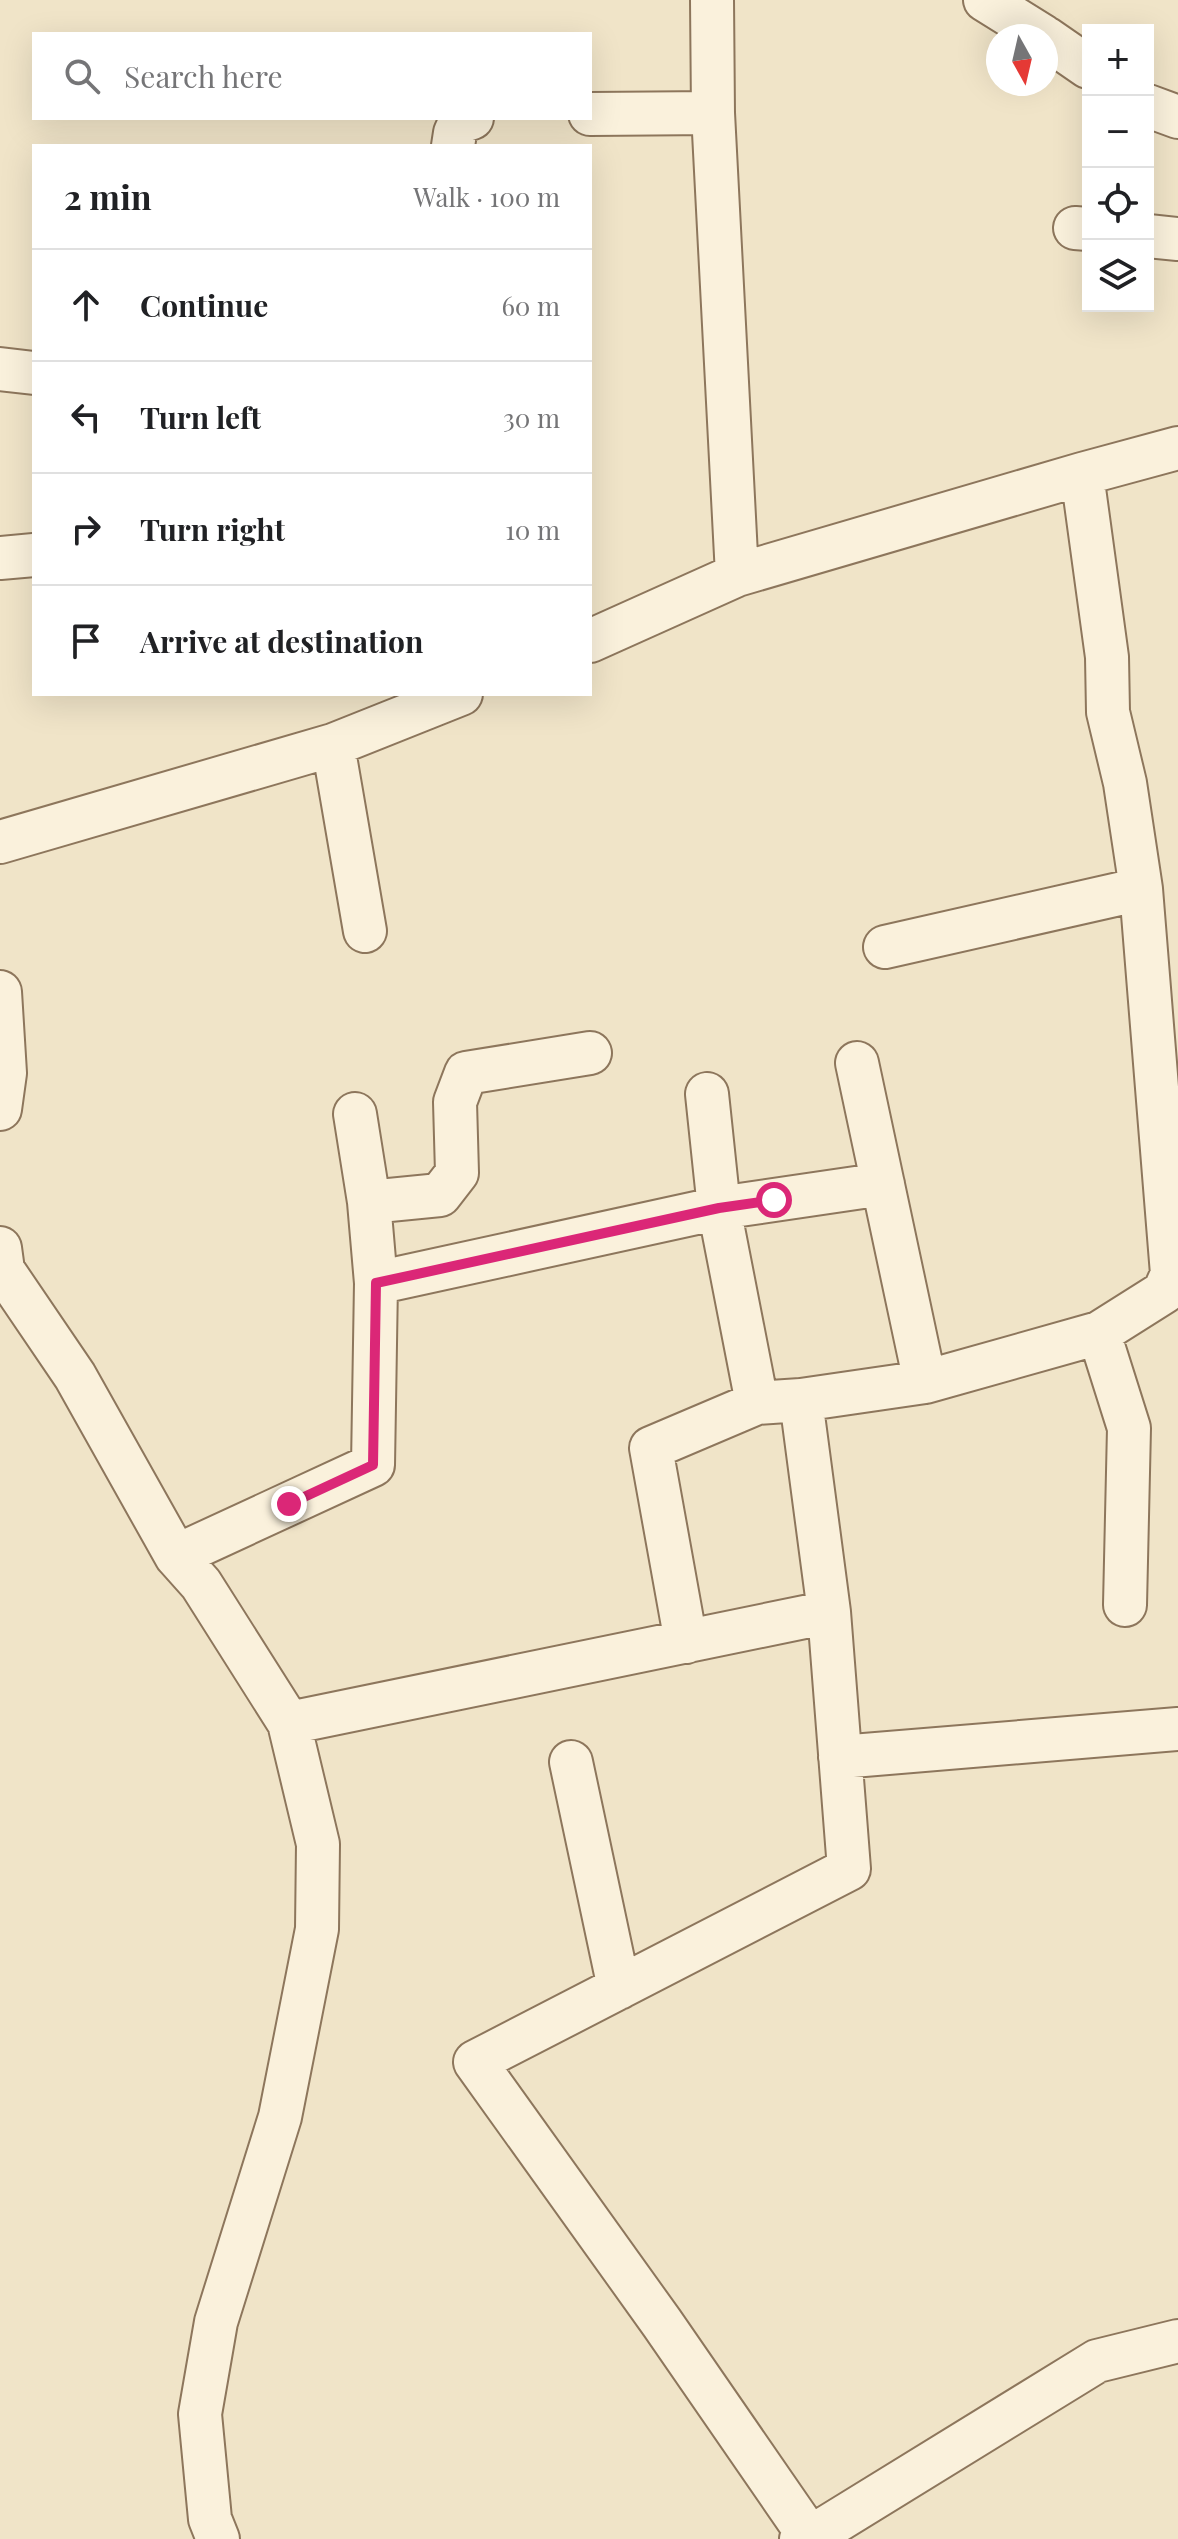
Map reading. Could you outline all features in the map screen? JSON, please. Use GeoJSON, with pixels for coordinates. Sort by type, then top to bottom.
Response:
{"type":"FeatureCollection","features":[{"type":"Feature","properties":{"kind":"street"},"geometry":{"type":"LineString","coordinates":[[712,0],[713,113],[737,575]]}},
{"type":"Feature","properties":{"kind":"street"},"geometry":{"type":"LineString","coordinates":[[985,0],[1024,24]]}},
{"type":"Feature","properties":{"kind":"street"},"geometry":{"type":"LineString","coordinates":[[1058,46],[1082,63]]}},
{"type":"Feature","properties":{"kind":"street"},"geometry":{"type":"LineString","coordinates":[[1154,108],[1178,117]]}},
{"type":"Feature","properties":{"kind":"street"},"geometry":{"type":"LineString","coordinates":[[592,114],[713,113]]}},
{"type":"Feature","properties":{"kind":"street"},"geometry":{"type":"LineString","coordinates":[[453,144],[460,122],[466,120]]}},
{"type":"Feature","properties":{"kind":"street"},"geometry":{"type":"LineString","coordinates":[[1154,237],[1178,239]]}},
{"type":"Feature","properties":{"kind":"street"},"geometry":{"type":"LineString","coordinates":[[0,369],[32,373]]}},
{"type":"Feature","properties":{"kind":"street"},"geometry":{"type":"LineString","coordinates":[[592,640],[737,575],[1178,448]]}},
{"type":"Feature","properties":{"kind":"street"},"geometry":{"type":"LineString","coordinates":[[686,1642],[651,1448],[757,1403],[801,1400],[925,1382],[1099,1333],[1164,1292],[1172,1274],[1141,889],[1125,783],[1108,712],[1107,657],[1082,474]]}},
{"type":"Feature","properties":{"kind":"street"},"geometry":{"type":"LineString","coordinates":[[0,558],[32,555]]}},
{"type":"Feature","properties":{"kind":"street"},"geometry":{"type":"LineString","coordinates":[[0,842],[333,745],[456,696]]}},
{"type":"Feature","properties":{"kind":"street"},"geometry":{"type":"LineString","coordinates":[[333,745],[365,931]]}},
{"type":"Feature","properties":{"kind":"street"},"geometry":{"type":"LineString","coordinates":[[885,947],[1141,889]]}},
{"type":"Feature","properties":{"kind":"street"},"geometry":{"type":"LineString","coordinates":[[0,992],[5,1073],[0,1109]]}},
{"type":"Feature","properties":{"kind":"street"},"geometry":{"type":"LineString","coordinates":[[369,1202],[440,1195],[457,1173],[455,1102],[466,1073],[590,1053]]}},
{"type":"Feature","properties":{"kind":"street"},"geometry":{"type":"LineString","coordinates":[[857,1063],[925,1382]]}},
{"type":"Feature","properties":{"kind":"street"},"geometry":{"type":"LineString","coordinates":[[707,1094],[719,1208],[757,1403]]}},
{"type":"Feature","properties":{"kind":"street"},"geometry":{"type":"LineString","coordinates":[[176,1556],[373,1465],[376,1283],[369,1202],[355,1114]]}},
{"type":"Feature","properties":{"kind":"street"},"geometry":{"type":"LineString","coordinates":[[376,1283],[719,1208],[883,1184]]}},
{"type":"Feature","properties":{"kind":"street"},"geometry":{"type":"LineString","coordinates":[[1,1262],[75,1376],[176,1556],[201,1584],[289,1723],[318,1844],[317,1929],[280,2117],[216,2322],[200,2414],[210,2519],[218,2539]]}},
{"type":"Feature","properties":{"kind":"street"},"geometry":{"type":"LineString","coordinates":[[1099,1333],[1129,1428],[1125,1605]]}},
{"type":"Feature","properties":{"kind":"street"},"geometry":{"type":"LineString","coordinates":[[801,1400],[829,1612],[849,1869],[475,2062],[662,2323],[808,2538],[1097,2361],[1178,2341]]}},
{"type":"Feature","properties":{"kind":"street"},"geometry":{"type":"LineString","coordinates":[[289,1723],[829,1612]]}},
{"type":"Feature","properties":{"kind":"street"},"geometry":{"type":"LineString","coordinates":[[840,1757],[1178,1729]]}},
{"type":"Feature","properties":{"kind":"street"},"geometry":{"type":"LineString","coordinates":[[571,1762],[619,1988]]}},
{"type":"Feature","properties":{"kind":"route"},"geometry":{"type":"LineString","coordinates":[[289,1504],[373,1465],[376,1283],[719,1208],[774,1200]]}}]}
